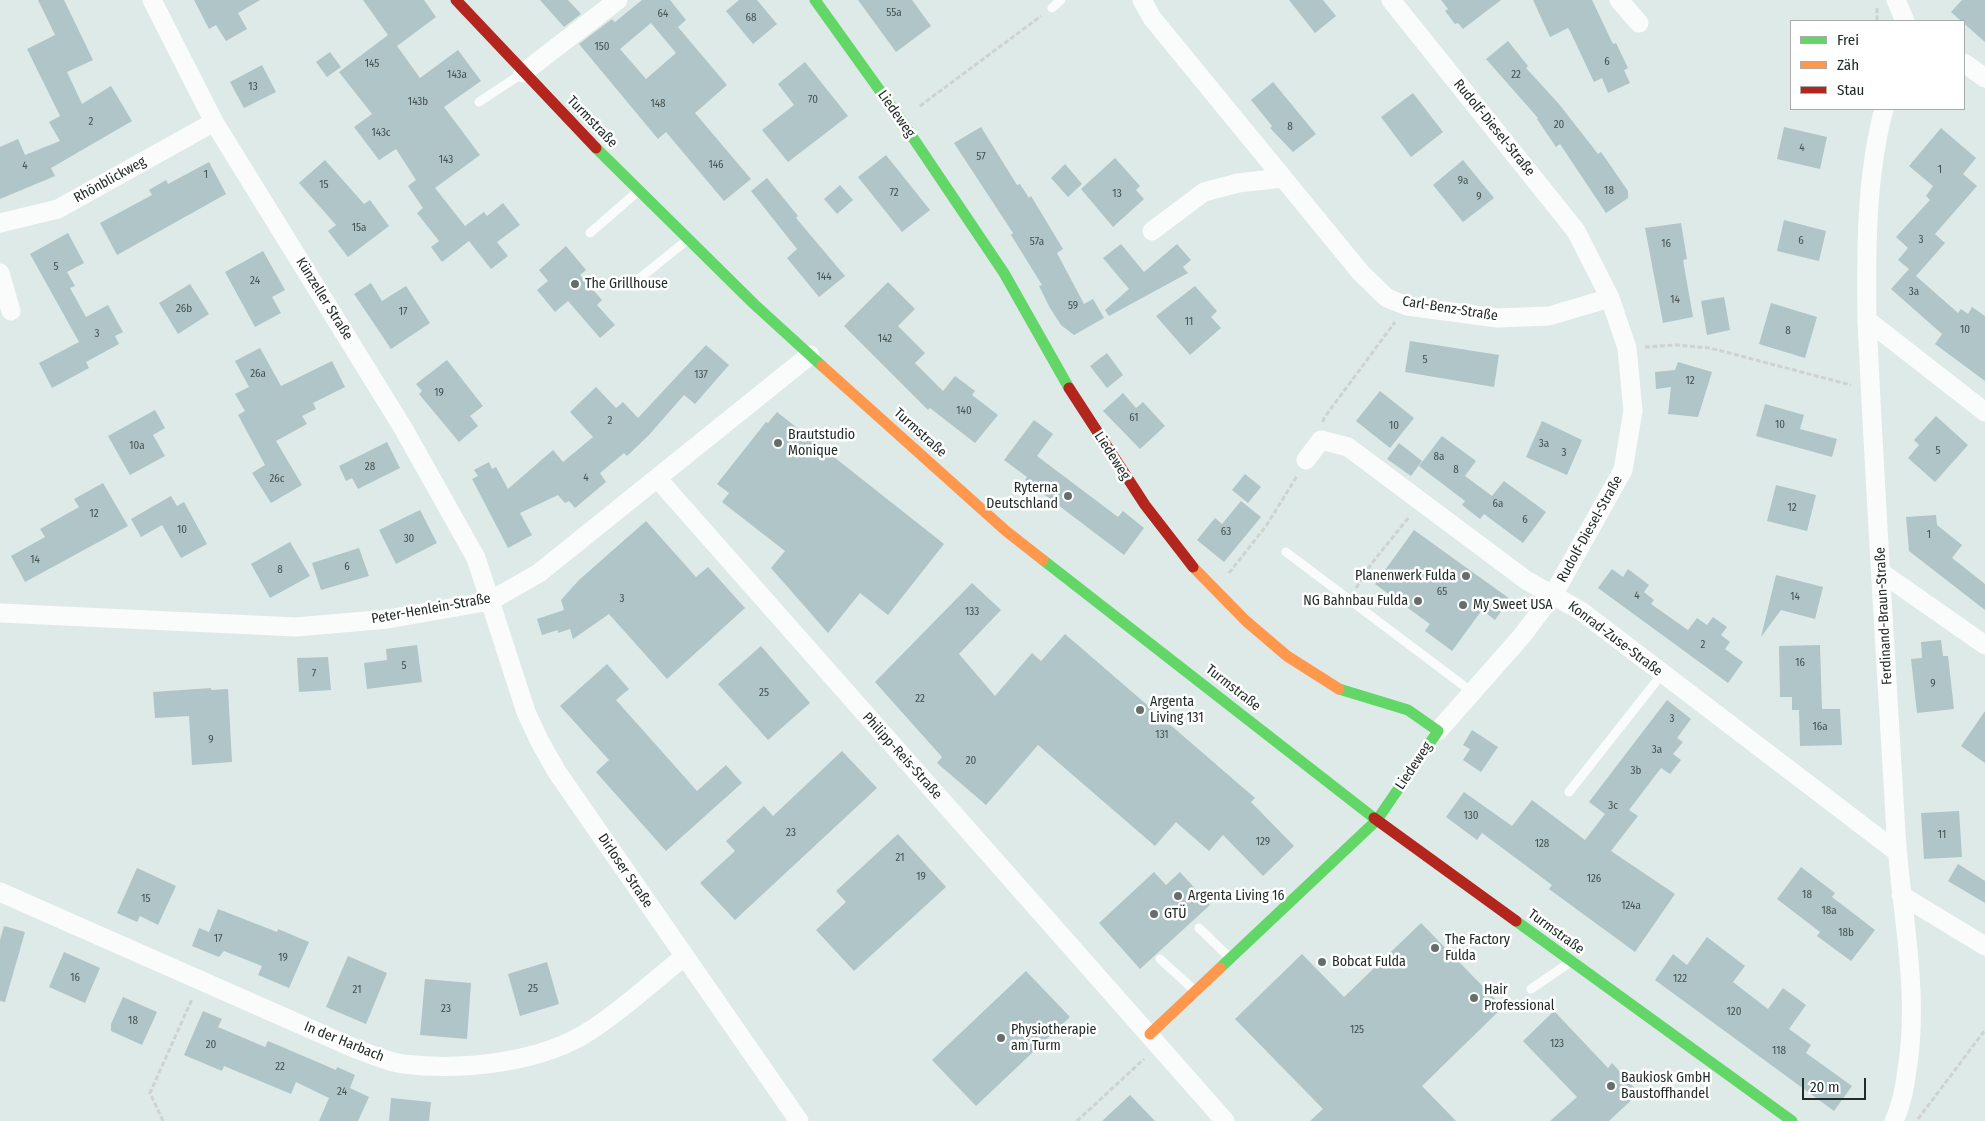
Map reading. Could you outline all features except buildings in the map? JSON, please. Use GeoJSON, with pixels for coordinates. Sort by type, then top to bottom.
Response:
{"type":"FeatureCollection","features":[{"type":"Feature","properties":{"kind":"main road","name":"Turmstraße"},"geometry":{"type":"LineString","coordinates":[[456,0],[523,73],[688,239],[810,356],[1006,530],[1377,820],[1792,1121]]}},
{"type":"Feature","properties":{"kind":"main road","name":"Liedeweg"},"geometry":{"type":"LineString","coordinates":[[815,0],[901,120],[1004,273],[1079,405],[1139,497],[1195,570],[1246,622],[1287,656],[1338,689],[1408,710],[1438,731],[1377,820]]}},
{"type":"Feature","properties":{"kind":"main road"},"geometry":{"type":"LineString","coordinates":[[1154,1039],[1195,991],[1377,820]]}},
{"type":"Feature","properties":{"kind":"street","name":"Künzeller Straße"},"geometry":{"type":"LineString","coordinates":[[152,0],[214,122],[403,428],[476,558],[490,602]]}},
{"type":"Feature","properties":{"kind":"street"},"geometry":{"type":"LineString","coordinates":[[523,73],[618,0]]}},
{"type":"Feature","properties":{"kind":"street","name":"Carl-Benz-Straße"},"geometry":{"type":"LineString","coordinates":[[1142,0],[1152,18],[1361,274],[1387,298],[1408,306],[1496,318],[1549,316],[1610,298]]}},
{"type":"Feature","properties":{"kind":"street","name":"Rudolf-Diesel-Straße"},"geometry":{"type":"LineString","coordinates":[[1391,0],[1576,231],[1610,298],[1627,348],[1633,411],[1623,470],[1553,595],[1438,731]]}},
{"type":"Feature","properties":{"kind":"street"},"geometry":{"type":"LineString","coordinates":[[1619,0],[1639,23]]}},
{"type":"Feature","properties":{"kind":"street"},"geometry":{"type":"LineString","coordinates":[[1896,0],[1905,20]]}},
{"type":"Feature","properties":{"kind":"street"},"geometry":{"type":"LineString","coordinates":[[1965,63],[1985,78]]}},
{"type":"Feature","properties":{"kind":"street","name":"Ferdinand-Braun-Straße"},"geometry":{"type":"LineString","coordinates":[[1884,110],[1874,159],[1870,198],[1867,248],[1868,320],[1897,852],[1901,895],[1910,953],[1912,1036],[1905,1086],[1894,1121]]}},
{"type":"Feature","properties":{"kind":"street","name":"Rhönblickweg"},"geometry":{"type":"LineString","coordinates":[[0,223],[58,209],[214,122]]}},
{"type":"Feature","properties":{"kind":"street"},"geometry":{"type":"LineString","coordinates":[[1152,231],[1204,192],[1238,182],[1283,178]]}},
{"type":"Feature","properties":{"kind":"street"},"geometry":{"type":"LineString","coordinates":[[0,273],[11,311]]}},
{"type":"Feature","properties":{"kind":"street"},"geometry":{"type":"LineString","coordinates":[[1868,320],[1985,412]]}},
{"type":"Feature","properties":{"kind":"street","name":"Peter-Henlein-Straße"},"geometry":{"type":"LineString","coordinates":[[0,613],[296,626],[388,619],[490,602],[540,572],[810,356]]}},
{"type":"Feature","properties":{"kind":"street"},"geometry":{"type":"LineString","coordinates":[[1306,460],[1321,440]]}},
{"type":"Feature","properties":{"kind":"street","name":"Konrad-Zuse-Straße"},"geometry":{"type":"LineString","coordinates":[[1321,440],[1348,446],[1526,580],[1581,610],[1662,674],[1897,852]]}},
{"type":"Feature","properties":{"kind":"street","name":"Philipp-Reis-Straße"},"geometry":{"type":"LineString","coordinates":[[657,478],[1225,1121]]}},
{"type":"Feature","properties":{"kind":"street"},"geometry":{"type":"LineString","coordinates":[[1882,573],[1985,645]]}},
{"type":"Feature","properties":{"kind":"street","name":"Dirloser Straße"},"geometry":{"type":"LineString","coordinates":[[490,602],[520,696],[540,742],[557,772],[684,958],[799,1121]]}},
{"type":"Feature","properties":{"kind":"street","name":"In der Harbach"},"geometry":{"type":"LineString","coordinates":[[0,892],[356,1050],[402,1064],[452,1067],[504,1061],[557,1047],[591,1031],[684,958]]}},
{"type":"Feature","properties":{"kind":"street"},"geometry":{"type":"LineString","coordinates":[[1901,895],[1985,946]]}},
{"type":"Feature","properties":{"kind":"lane"},"geometry":{"type":"LineString","coordinates":[[1052,8],[1061,0]]}},
{"type":"Feature","properties":{"kind":"lane"},"geometry":{"type":"LineString","coordinates":[[479,102],[523,73]]}},
{"type":"Feature","properties":{"kind":"lane"},"geometry":{"type":"LineString","coordinates":[[590,233],[639,191]]}},
{"type":"Feature","properties":{"kind":"lane"},"geometry":{"type":"LineString","coordinates":[[635,282],[688,239]]}},
{"type":"Feature","properties":{"kind":"lane"},"geometry":{"type":"LineString","coordinates":[[1286,552],[1472,692]]}},
{"type":"Feature","properties":{"kind":"lane"},"geometry":{"type":"LineString","coordinates":[[1569,792],[1662,674]]}},
{"type":"Feature","properties":{"kind":"lane"},"geometry":{"type":"LineString","coordinates":[[1199,928],[1230,958]]}},
{"type":"Feature","properties":{"kind":"lane"},"geometry":{"type":"LineString","coordinates":[[1160,958],[1195,991]]}},
{"type":"Feature","properties":{"kind":"lane"},"geometry":{"type":"LineString","coordinates":[[1532,989],[1571,962]]}},
{"type":"Feature","properties":{"kind":"path"},"geometry":{"type":"LineString","coordinates":[[901,120],[1052,8]]}},
{"type":"Feature","properties":{"kind":"path"},"geometry":{"type":"LineString","coordinates":[[1321,440],[1324,418],[1408,306]]}},
{"type":"Feature","properties":{"kind":"path"},"geometry":{"type":"LineString","coordinates":[[1627,348],[1676,345],[1710,348],[1849,385]]}},
{"type":"Feature","properties":{"kind":"path"},"geometry":{"type":"LineString","coordinates":[[1214,591],[1266,526],[1306,460]]}},
{"type":"Feature","properties":{"kind":"path"},"geometry":{"type":"LineString","coordinates":[[1349,599],[1372,563],[1422,503]]}},
{"type":"Feature","properties":{"kind":"path"},"geometry":{"type":"LineString","coordinates":[[163,1121],[150,1093],[200,980]]}},
{"type":"Feature","properties":{"kind":"path"},"geometry":{"type":"LineString","coordinates":[[1916,1121],[1985,1030]]}},
{"type":"Feature","properties":{"kind":"path"},"geometry":{"type":"LineString","coordinates":[[1078,1121],[1154,1039]]}},
{"type":"Feature","properties":{"kind":"traffic: fast"},"geometry":{"type":"LineString","coordinates":[[815,0],[901,120],[1004,273],[1069,388]]}},
{"type":"Feature","properties":{"kind":"traffic: fast"},"geometry":{"type":"LineString","coordinates":[[596,148],[754,304],[822,366]]}},
{"type":"Feature","properties":{"kind":"traffic: fast"},"geometry":{"type":"LineString","coordinates":[[1043,560],[1374,818]]}},
{"type":"Feature","properties":{"kind":"traffic: fast"},"geometry":{"type":"LineString","coordinates":[[1220,968],[1377,820],[1438,731],[1408,710],[1339,689]]}},
{"type":"Feature","properties":{"kind":"traffic: fast"},"geometry":{"type":"LineString","coordinates":[[1516,921],[1792,1121]]}},
{"type":"Feature","properties":{"kind":"traffic: slow"},"geometry":{"type":"LineString","coordinates":[[822,366],[1006,531],[1043,560]]}},
{"type":"Feature","properties":{"kind":"traffic: slow"},"geometry":{"type":"LineString","coordinates":[[1193,567],[1246,621],[1287,656],[1339,689]]}},
{"type":"Feature","properties":{"kind":"traffic: slow"},"geometry":{"type":"LineString","coordinates":[[1150,1034],[1220,968]]}},
{"type":"Feature","properties":{"kind":"traffic: jam"},"geometry":{"type":"LineString","coordinates":[[456,0],[596,148]]}},
{"type":"Feature","properties":{"kind":"traffic: jam"},"geometry":{"type":"LineString","coordinates":[[1069,388],[1145,505],[1193,567]]}},
{"type":"Feature","properties":{"kind":"traffic: jam"},"geometry":{"type":"LineString","coordinates":[[1374,818],[1516,921]]}},
{"type":"Feature","properties":{"kind":"place","name":"The Grillhouse"},"geometry":{"type":"Point","coordinates":[575,284]}},
{"type":"Feature","properties":{"kind":"place","name":"Brautstudio Monique"},"geometry":{"type":"Point","coordinates":[778,443]}},
{"type":"Feature","properties":{"kind":"place","name":"Ryterna Deutschland"},"geometry":{"type":"Point","coordinates":[1068,496]}},
{"type":"Feature","properties":{"kind":"place","name":"Planenwerk Fulda"},"geometry":{"type":"Point","coordinates":[1466,576]}},
{"type":"Feature","properties":{"kind":"place","name":"NG Bahnbau Fulda"},"geometry":{"type":"Point","coordinates":[1418,601]}},
{"type":"Feature","properties":{"kind":"place","name":"My Sweet USA"},"geometry":{"type":"Point","coordinates":[1463,605]}},
{"type":"Feature","properties":{"kind":"place","name":"Argenta Living 131"},"geometry":{"type":"Point","coordinates":[1140,710]}},
{"type":"Feature","properties":{"kind":"place","name":"Argenta Living 16"},"geometry":{"type":"Point","coordinates":[1178,896]}},
{"type":"Feature","properties":{"kind":"place","name":"GTÜ"},"geometry":{"type":"Point","coordinates":[1154,914]}},
{"type":"Feature","properties":{"kind":"place","name":"The Factory Fulda"},"geometry":{"type":"Point","coordinates":[1435,948]}},
{"type":"Feature","properties":{"kind":"place","name":"Bobcat Fulda"},"geometry":{"type":"Point","coordinates":[1322,962]}},
{"type":"Feature","properties":{"kind":"place","name":"Hair Professional"},"geometry":{"type":"Point","coordinates":[1474,998]}},
{"type":"Feature","properties":{"kind":"place","name":"Physiotherapie am Turm"},"geometry":{"type":"Point","coordinates":[1001,1038]}},
{"type":"Feature","properties":{"kind":"place","name":"Baukiosk GmbH Baustoffhandel"},"geometry":{"type":"Point","coordinates":[1611,1086]}}]}
